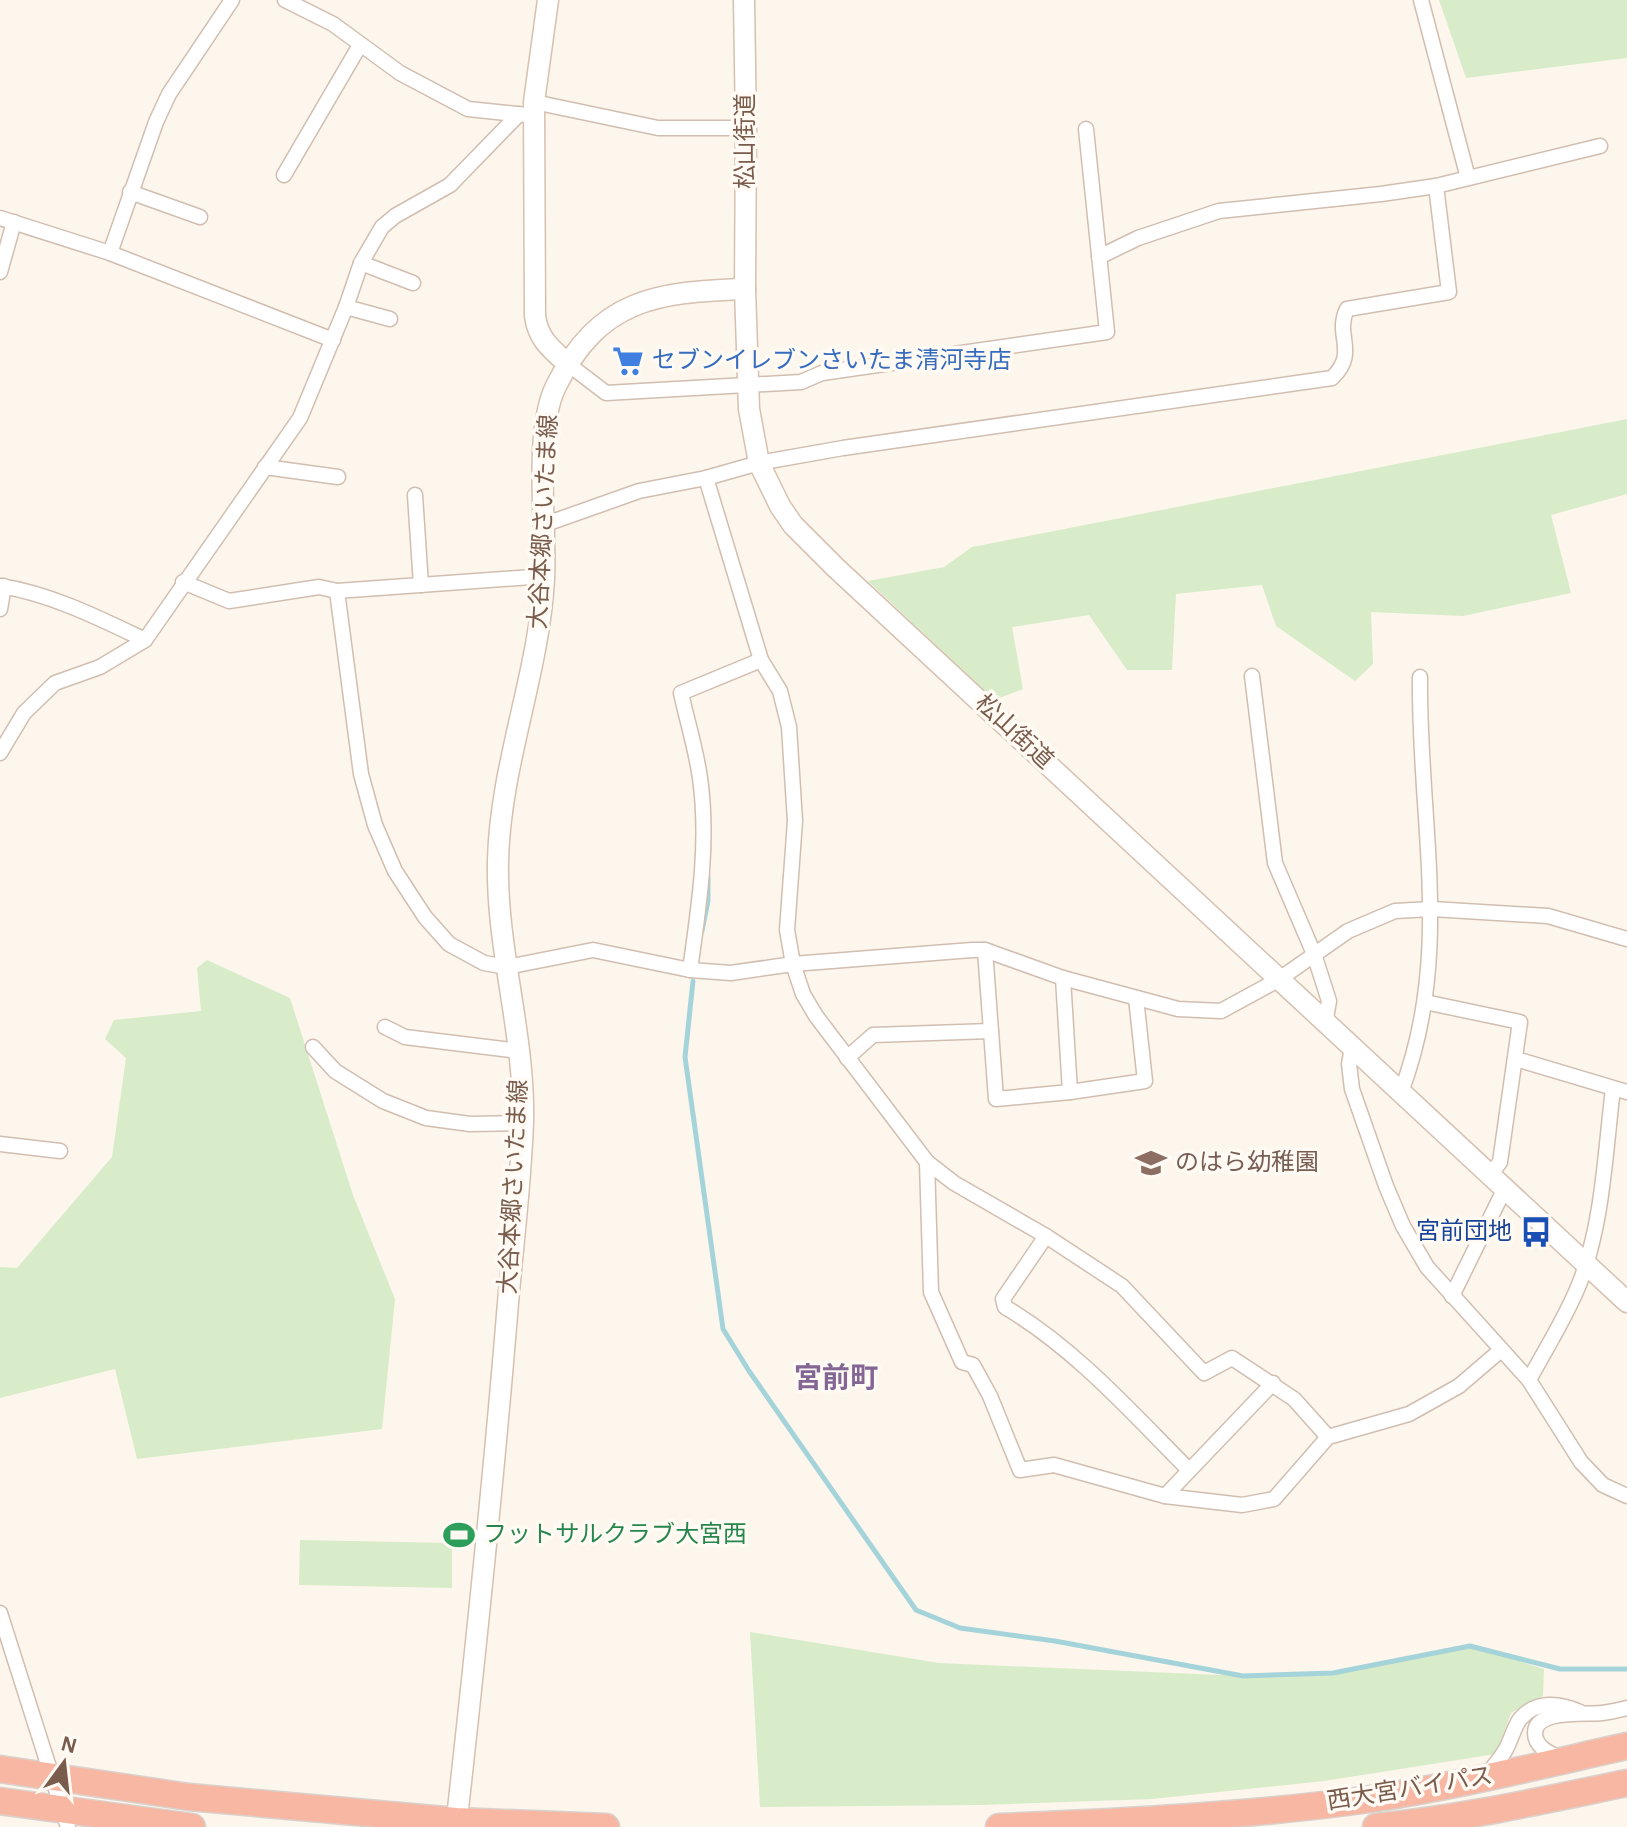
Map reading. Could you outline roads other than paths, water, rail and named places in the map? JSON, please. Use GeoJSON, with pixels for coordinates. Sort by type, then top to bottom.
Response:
{"type":"FeatureCollection","features":[{"type":"Feature","properties":{"kind":"highway","name":"西大宮バイパス"},"geometry":{"type":"LineString","coordinates":[[999,1827],[1232,1813],[1370,1799],[1627,1746]]}},
{"type":"Feature","properties":{"kind":"highway"},"geometry":{"type":"LineString","coordinates":[[0,1769],[189,1797],[456,1824],[606,1827]]}},
{"type":"Feature","properties":{"kind":"highway","name":"西大宮バイパス"},"geometry":{"type":"LineString","coordinates":[[1376,1827],[1507,1808],[1627,1783]]}},
{"type":"Feature","properties":{"kind":"highway"},"geometry":{"type":"LineString","coordinates":[[0,1801],[65,1819],[192,1827]]}},
{"type":"Feature","properties":{"kind":"main road"},"geometry":{"type":"LineString","coordinates":[[548,0],[529,111],[535,316],[537,331],[544,344],[568,364]]}},
{"type":"Feature","properties":{"kind":"main road","name":"松山街道"},"geometry":{"type":"LineString","coordinates":[[744,0],[747,386],[759,463],[780,506],[813,546],[1627,1302]]}},
{"type":"Feature","properties":{"kind":"main road","name":"大谷本郷さいたま線"},"geometry":{"type":"LineString","coordinates":[[456,1824],[503,1371],[523,1123],[519,1051],[498,898],[501,824],[541,621],[545,576],[545,424],[553,392],[568,364],[590,336],[613,315],[649,299],[687,292],[745,289]]}},
{"type":"Feature","properties":{"kind":"street"},"geometry":{"type":"LineString","coordinates":[[110,253],[130,192],[169,94],[232,0]]}},
{"type":"Feature","properties":{"kind":"street"},"geometry":{"type":"LineString","coordinates":[[285,0],[333,24],[400,73],[468,109],[529,111],[658,128],[746,128]]}},
{"type":"Feature","properties":{"kind":"street"},"geometry":{"type":"LineString","coordinates":[[1421,0],[1468,178]]}},
{"type":"Feature","properties":{"kind":"street"},"geometry":{"type":"LineString","coordinates":[[284,175],[360,45]]}},
{"type":"Feature","properties":{"kind":"street"},"geometry":{"type":"LineString","coordinates":[[0,753],[24,713],[55,683],[100,667],[145,640],[300,418],[361,263],[382,227],[395,216],[450,185],[529,111]]}},
{"type":"Feature","properties":{"kind":"street"},"geometry":{"type":"LineString","coordinates":[[568,364],[606,393],[747,386],[801,382],[822,373],[1107,332],[1086,129]]}},
{"type":"Feature","properties":{"kind":"street"},"geometry":{"type":"LineString","coordinates":[[1099,257],[1138,238],[1219,211],[1436,186],[1600,146]]}},
{"type":"Feature","properties":{"kind":"street"},"geometry":{"type":"LineString","coordinates":[[546,524],[639,491],[706,478],[759,463],[1332,378],[1344,367],[1346,351],[1342,320],[1347,309],[1449,292],[1436,186]]}},
{"type":"Feature","properties":{"kind":"street"},"geometry":{"type":"LineString","coordinates":[[130,192],[200,217]]}},
{"type":"Feature","properties":{"kind":"street"},"geometry":{"type":"LineString","coordinates":[[0,272],[7,220],[110,253],[333,340]]}},
{"type":"Feature","properties":{"kind":"street"},"geometry":{"type":"LineString","coordinates":[[361,263],[413,283]]}},
{"type":"Feature","properties":{"kind":"street"},"geometry":{"type":"LineString","coordinates":[[346,307],[390,319]]}},
{"type":"Feature","properties":{"kind":"street"},"geometry":{"type":"LineString","coordinates":[[265,467],[338,477]]}},
{"type":"Feature","properties":{"kind":"street"},"geometry":{"type":"LineString","coordinates":[[706,478],[761,660],[780,691],[789,727],[795,821],[787,930],[793,964],[803,994],[847,1058],[927,1162],[954,1183],[1046,1236],[1122,1286],[1204,1373],[1232,1358],[1294,1399],[1328,1437]]}},
{"type":"Feature","properties":{"kind":"street"},"geometry":{"type":"LineString","coordinates":[[415,495],[421,585]]}},
{"type":"Feature","properties":{"kind":"street"},"geometry":{"type":"LineString","coordinates":[[183,582],[229,601],[319,587],[337,591],[545,576]]}},
{"type":"Feature","properties":{"kind":"street"},"geometry":{"type":"LineString","coordinates":[[0,609],[2,586],[91,614],[145,640]]}},
{"type":"Feature","properties":{"kind":"street"},"geometry":{"type":"LineString","coordinates":[[337,591],[361,774],[375,825],[395,871],[425,917],[449,944],[484,963],[507,967],[593,950],[690,970],[731,973],[793,964],[985,950],[1063,978],[1178,1009],[1221,1011],[1278,980],[1348,931],[1395,911],[1432,909],[1548,916],[1627,939]]}},
{"type":"Feature","properties":{"kind":"street"},"geometry":{"type":"LineString","coordinates":[[690,970],[702,882],[704,831],[700,777],[681,693],[761,660]]}},
{"type":"Feature","properties":{"kind":"street"},"geometry":{"type":"LineString","coordinates":[[1252,676],[1275,863],[1314,954],[1329,1001],[1325,1024]]}},
{"type":"Feature","properties":{"kind":"street"},"geometry":{"type":"LineString","coordinates":[[1401,1092],[1409,1072],[1425,1002],[1432,909],[1420,677]]}},
{"type":"Feature","properties":{"kind":"street"},"geometry":{"type":"LineString","coordinates":[[985,950],[996,1099],[1145,1081],[1136,998]]}},
{"type":"Feature","properties":{"kind":"street"},"geometry":{"type":"LineString","coordinates":[[1063,978],[1070,1092]]}},
{"type":"Feature","properties":{"kind":"street"},"geometry":{"type":"LineString","coordinates":[[1425,1002],[1520,1022],[1498,1181],[1452,1296]]}},
{"type":"Feature","properties":{"kind":"street"},"geometry":{"type":"LineString","coordinates":[[385,1027],[405,1037],[519,1051]]}},
{"type":"Feature","properties":{"kind":"street"},"geometry":{"type":"LineString","coordinates":[[847,1058],[873,1035],[991,1031]]}},
{"type":"Feature","properties":{"kind":"street"},"geometry":{"type":"LineString","coordinates":[[313,1047],[335,1071],[383,1101],[426,1118],[470,1124],[523,1123]]}},
{"type":"Feature","properties":{"kind":"street"},"geometry":{"type":"LineString","coordinates":[[1352,1048],[1349,1064],[1352,1089],[1386,1186],[1403,1226],[1427,1267],[1529,1380],[1581,1462],[1603,1485],[1627,1496]]}},
{"type":"Feature","properties":{"kind":"street"},"geometry":{"type":"LineString","coordinates":[[1516,1059],[1620,1091],[1594,1236],[1586,1263],[1573,1298],[1529,1380]]}},
{"type":"Feature","properties":{"kind":"street"},"geometry":{"type":"LineString","coordinates":[[0,1144],[60,1151]]}},
{"type":"Feature","properties":{"kind":"street"},"geometry":{"type":"LineString","coordinates":[[927,1162],[931,1292],[962,1362],[973,1365],[990,1396],[1020,1470],[1054,1465],[1165,1496],[1242,1505],[1274,1499],[1328,1437],[1409,1414],[1459,1386],[1501,1350]]}},
{"type":"Feature","properties":{"kind":"street"},"geometry":{"type":"LineString","coordinates":[[1046,1236],[1003,1299],[1005,1307],[1034,1324],[1086,1368],[1189,1470]]}},
{"type":"Feature","properties":{"kind":"street"},"geometry":{"type":"LineString","coordinates":[[1165,1496],[1273,1383]]}},
{"type":"Feature","properties":{"kind":"street"},"geometry":{"type":"LineString","coordinates":[[0,1613],[4,1643],[65,1819]]}},
{"type":"Feature","properties":{"kind":"street"},"geometry":{"type":"LineString","coordinates":[[1485,1777],[1505,1751],[1520,1720],[1534,1708],[1565,1705],[1584,1714]]}},
{"type":"Feature","properties":{"kind":"street"},"geometry":{"type":"LineString","coordinates":[[1564,1760],[1544,1751],[1538,1744],[1535,1734],[1537,1726],[1552,1716],[1604,1713],[1627,1708]]}},
{"type":"Feature","properties":{"kind":"waterway"},"geometry":{"type":"LineString","coordinates":[[702,931],[708,901],[708,877]]}},
{"type":"Feature","properties":{"kind":"waterway"},"geometry":{"type":"LineString","coordinates":[[693,981],[685,1057],[723,1329],[916,1610],[960,1628],[1055,1641],[1243,1676],[1333,1673],[1470,1646],[1560,1669],[1627,1669]]}},
{"type":"Feature","properties":{"kind":"place","name":"セブンイレブンさいたま清河寺店"},"geometry":{"type":"Point","coordinates":[628,361]}},
{"type":"Feature","properties":{"kind":"place","name":"のはら幼稚園"},"geometry":{"type":"Point","coordinates":[1151,1163]}},
{"type":"Feature","properties":{"kind":"place","name":"宮前団地"},"geometry":{"type":"Point","coordinates":[1536,1232]}},
{"type":"Feature","properties":{"kind":"place","name":"フットサルクラブ大宮西"},"geometry":{"type":"Point","coordinates":[459,1535]}},
{"type":"Feature","properties":{"kind":"district","name":"宮前町"},"geometry":{"type":"Point","coordinates":[836,1379]}}]}
